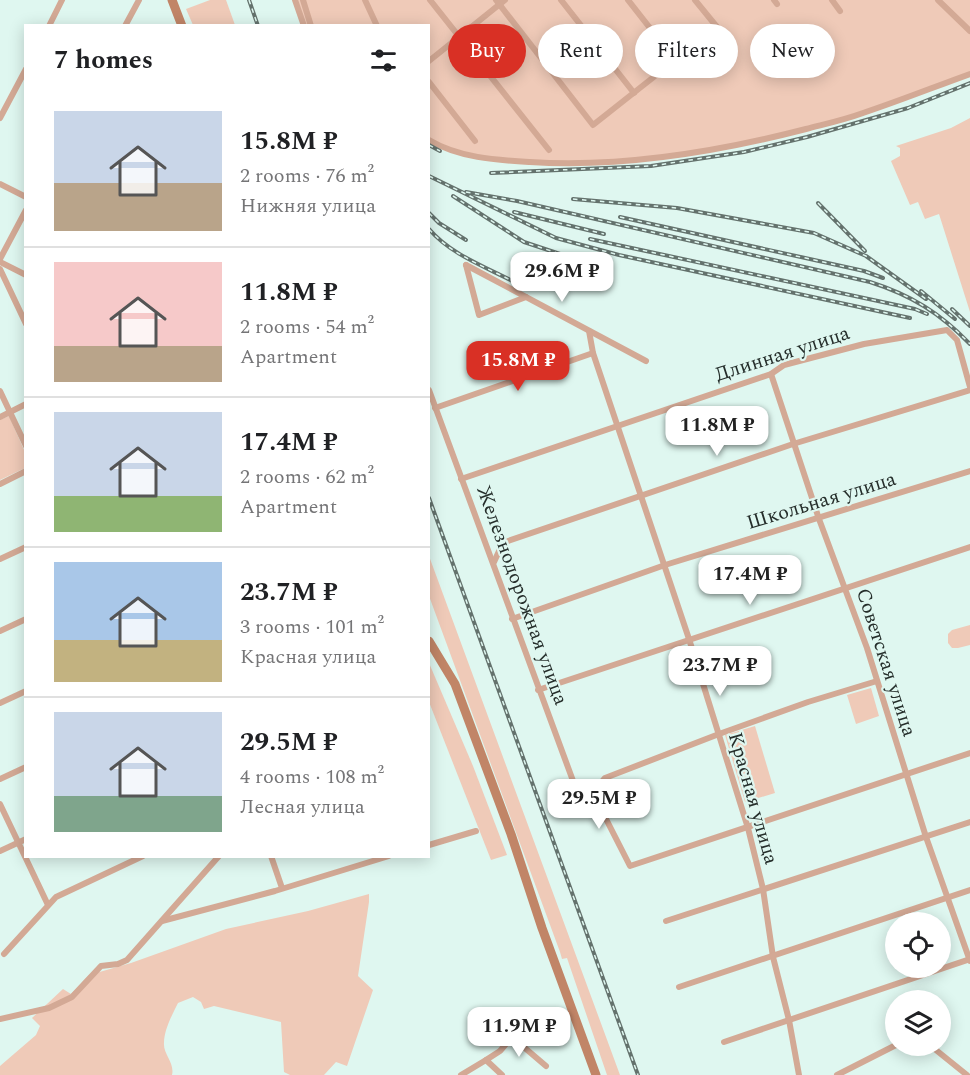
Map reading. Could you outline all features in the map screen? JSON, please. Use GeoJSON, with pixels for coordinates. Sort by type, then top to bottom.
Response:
{"type":"FeatureCollection","features":[{"type":"Feature","properties":{"kind":"main road"},"geometry":{"type":"LineString","coordinates":[[172,0],[181,24]]}},
{"type":"Feature","properties":{"kind":"main road"},"geometry":{"type":"LineString","coordinates":[[430,643],[455,684],[596,1075]]}},
{"type":"Feature","properties":{"kind":"street"},"geometry":{"type":"LineString","coordinates":[[50,24],[62,0]]}},
{"type":"Feature","properties":{"kind":"street"},"geometry":{"type":"LineString","coordinates":[[126,24],[139,0]]}},
{"type":"Feature","properties":{"kind":"street"},"geometry":{"type":"LineString","coordinates":[[295,0],[303,24]]}},
{"type":"Feature","properties":{"kind":"street"},"geometry":{"type":"LineString","coordinates":[[303,0],[310,24]]}},
{"type":"Feature","properties":{"kind":"street"},"geometry":{"type":"LineString","coordinates":[[365,0],[376,24]]}},
{"type":"Feature","properties":{"kind":"street"},"geometry":{"type":"LineString","coordinates":[[430,0],[449,24]]}},
{"type":"Feature","properties":{"kind":"street"},"geometry":{"type":"LineString","coordinates":[[561,0],[634,93]]}},
{"type":"Feature","properties":{"kind":"street"},"geometry":{"type":"LineString","coordinates":[[628,0],[647,24]]}},
{"type":"Feature","properties":{"kind":"street"},"geometry":{"type":"LineString","coordinates":[[695,0],[715,24]]}},
{"type":"Feature","properties":{"kind":"street"},"geometry":{"type":"LineString","coordinates":[[832,0],[840,11]]}},
{"type":"Feature","properties":{"kind":"street"},"geometry":{"type":"LineString","coordinates":[[938,0],[970,31]]}},
{"type":"Feature","properties":{"kind":"street"},"geometry":{"type":"LineString","coordinates":[[474,24],[500,1],[593,124],[653,78]]}},
{"type":"Feature","properties":{"kind":"street"},"geometry":{"type":"LineString","coordinates":[[430,60],[448,46]]}},
{"type":"Feature","properties":{"kind":"street"},"geometry":{"type":"LineString","coordinates":[[0,118],[24,73]]}},
{"type":"Feature","properties":{"kind":"street"},"geometry":{"type":"LineString","coordinates":[[430,140],[468,155],[507,161],[557,164],[675,156],[768,139],[861,114],[970,74]]}},
{"type":"Feature","properties":{"kind":"street"},"geometry":{"type":"LineString","coordinates":[[492,78],[549,150]]}},
{"type":"Feature","properties":{"kind":"street"},"geometry":{"type":"LineString","coordinates":[[430,83],[476,141]]}},
{"type":"Feature","properties":{"kind":"street"},"geometry":{"type":"LineString","coordinates":[[0,184],[24,196]]}},
{"type":"Feature","properties":{"kind":"street"},"geometry":{"type":"LineString","coordinates":[[24,214],[0,260],[24,274]]}},
{"type":"Feature","properties":{"kind":"street"},"geometry":{"type":"LineString","coordinates":[[526,297],[478,315],[466,266],[496,281],[526,297],[589,331],[646,361]]}},
{"type":"Feature","properties":{"kind":"street"},"geometry":{"type":"LineString","coordinates":[[0,268],[24,320]]}},
{"type":"Feature","properties":{"kind":"street","name":"Длинная улица"},"geometry":{"type":"LineString","coordinates":[[461,479],[617,425],[702,392],[771,374],[784,365],[864,344],[947,330],[957,340],[970,388]]}},
{"type":"Feature","properties":{"kind":"street","name":"Красная улица"},"geometry":{"type":"LineString","coordinates":[[589,331],[593,353],[665,565],[748,828],[762,890],[773,957],[800,1075]]}},
{"type":"Feature","properties":{"kind":"street"},"geometry":{"type":"LineString","coordinates":[[435,408],[593,353]]}},
{"type":"Feature","properties":{"kind":"street","name":"Советская улица"},"geometry":{"type":"LineString","coordinates":[[771,374],[819,519],[846,588],[926,837],[970,960]]}},
{"type":"Feature","properties":{"kind":"street"},"geometry":{"type":"LineString","coordinates":[[494,562],[500,549],[508,541],[794,444],[970,388]]}},
{"type":"Feature","properties":{"kind":"street"},"geometry":{"type":"LineString","coordinates":[[0,391],[24,441]]}},
{"type":"Feature","properties":{"kind":"street","name":"Железнодорожная улица"},"geometry":{"type":"LineString","coordinates":[[430,393],[576,789],[600,784]]}},
{"type":"Feature","properties":{"kind":"street"},"geometry":{"type":"LineString","coordinates":[[0,417],[24,405]]}},
{"type":"Feature","properties":{"kind":"street","name":"Школьная улица"},"geometry":{"type":"LineString","coordinates":[[512,619],[665,565],[970,471]]}},
{"type":"Feature","properties":{"kind":"street"},"geometry":{"type":"LineString","coordinates":[[0,484],[24,472]]}},
{"type":"Feature","properties":{"kind":"street"},"geometry":{"type":"LineString","coordinates":[[538,690],[970,547]]}},
{"type":"Feature","properties":{"kind":"street"},"geometry":{"type":"LineString","coordinates":[[0,560],[24,548]]}},
{"type":"Feature","properties":{"kind":"street"},"geometry":{"type":"LineString","coordinates":[[0,631],[24,620]]}},
{"type":"Feature","properties":{"kind":"street"},"geometry":{"type":"LineString","coordinates":[[877,681],[808,702],[605,778],[600,784],[603,813],[630,866],[970,753]]}},
{"type":"Feature","properties":{"kind":"street"},"geometry":{"type":"LineString","coordinates":[[0,703],[24,692]]}},
{"type":"Feature","properties":{"kind":"street"},"geometry":{"type":"LineString","coordinates":[[0,779],[24,768]]}},
{"type":"Feature","properties":{"kind":"street"},"geometry":{"type":"LineString","coordinates":[[0,804],[24,856]]}},
{"type":"Feature","properties":{"kind":"street"},"geometry":{"type":"LineString","coordinates":[[666,921],[970,822]]}},
{"type":"Feature","properties":{"kind":"street"},"geometry":{"type":"LineString","coordinates":[[430,845],[476,831]]}},
{"type":"Feature","properties":{"kind":"street"},"geometry":{"type":"LineString","coordinates":[[0,851],[24,840]]}},
{"type":"Feature","properties":{"kind":"street"},"geometry":{"type":"LineString","coordinates":[[25,858],[48,905]]}},
{"type":"Feature","properties":{"kind":"street"},"geometry":{"type":"LineString","coordinates":[[4,954],[48,905],[66,892],[139,858]]}},
{"type":"Feature","properties":{"kind":"street"},"geometry":{"type":"LineString","coordinates":[[0,1019],[49,1008],[72,997],[101,966],[118,964],[127,960],[218,858]]}},
{"type":"Feature","properties":{"kind":"street"},"geometry":{"type":"LineString","coordinates":[[272,858],[282,888]]}},
{"type":"Feature","properties":{"kind":"street"},"geometry":{"type":"LineString","coordinates":[[161,921],[382,858]]}},
{"type":"Feature","properties":{"kind":"street"},"geometry":{"type":"LineString","coordinates":[[679,987],[970,890]]}},
{"type":"Feature","properties":{"kind":"street"},"geometry":{"type":"LineString","coordinates":[[724,1042],[970,960]]}},
{"type":"Feature","properties":{"kind":"street"},"geometry":{"type":"LineString","coordinates":[[461,1075],[500,1051],[512,1037],[546,1066]]}},
{"type":"Feature","properties":{"kind":"street"},"geometry":{"type":"LineString","coordinates":[[837,1075],[885,1051]]}},
{"type":"Feature","properties":{"kind":"street"},"geometry":{"type":"LineString","coordinates":[[943,1056],[967,1075]]}},
{"type":"Feature","properties":{"kind":"street"},"geometry":{"type":"LineString","coordinates":[[486,1060],[502,1075]]}},
{"type":"Feature","properties":{"kind":"shaded area"},"geometry":{"type":"Polygon","coordinates":[[[210,0],[226,0],[235,24],[193,24],[186,9],[210,0]]]}},
{"type":"Feature","properties":{"kind":"shaded area"},"geometry":{"type":"Polygon","coordinates":[[[295,0],[970,0],[970,74],[861,114],[768,139],[675,156],[557,164],[468,155],[430,140],[430,24],[304,24],[295,0]]]}},
{"type":"Feature","properties":{"kind":"shaded area"},"geometry":{"type":"Polygon","coordinates":[[[970,118],[970,312],[939,214],[925,219],[918,202],[910,205],[891,161],[900,156],[900,148],[896,146],[951,128],[970,118]]]}},
{"type":"Feature","properties":{"kind":"shaded area"},"geometry":{"type":"Polygon","coordinates":[[[9,416],[24,450],[24,468],[0,480],[0,420],[9,416]]]}},
{"type":"Feature","properties":{"kind":"shaded area"},"geometry":{"type":"Polygon","coordinates":[[[430,559],[620,1075],[607,1075],[567,958],[562,959],[430,599],[430,559]]]}},
{"type":"Feature","properties":{"kind":"shaded area"},"geometry":{"type":"Polygon","coordinates":[[[970,625],[970,645],[952,648],[948,643],[948,634],[952,630],[970,625]]]}},
{"type":"Feature","properties":{"kind":"shaded area"},"geometry":{"type":"Polygon","coordinates":[[[430,665],[473,766],[507,855],[491,860],[430,705],[430,665]]]}},
{"type":"Feature","properties":{"kind":"shaded area"},"geometry":{"type":"Polygon","coordinates":[[[871,688],[879,716],[856,724],[847,695],[871,688]]]}},
{"type":"Feature","properties":{"kind":"shaded area"},"geometry":{"type":"Polygon","coordinates":[[[755,726],[775,793],[745,802],[725,735],[755,726]]]}},
{"type":"Feature","properties":{"kind":"shaded area"},"geometry":{"type":"Polygon","coordinates":[[[369,894],[358,976],[373,990],[347,1066],[336,1062],[324,1075],[290,1075],[284,1072],[281,1022],[214,1006],[204,1009],[201,1002],[193,997],[178,1003],[165,1033],[164,1047],[172,1066],[172,1075],[0,1075],[0,1066],[36,1035],[40,1026],[32,1018],[63,989],[71,994],[89,975],[131,963],[226,929],[308,911],[369,894]]]}},
{"type":"Feature","properties":{"kind":"railway"},"geometry":{"type":"LineString","coordinates":[[249,0],[257,24]]}},
{"type":"Feature","properties":{"kind":"railway"},"geometry":{"type":"LineString","coordinates":[[491,173],[651,166],[744,152],[807,137],[908,108],[970,83]]}},
{"type":"Feature","properties":{"kind":"railway"},"geometry":{"type":"LineString","coordinates":[[430,146],[440,151]]}},
{"type":"Feature","properties":{"kind":"railway"},"geometry":{"type":"LineString","coordinates":[[430,176],[556,238],[619,255],[910,318]]}},
{"type":"Feature","properties":{"kind":"railway"},"geometry":{"type":"LineString","coordinates":[[466,192],[517,201],[870,282],[924,306],[970,344]]}},
{"type":"Feature","properties":{"kind":"railway"},"geometry":{"type":"LineString","coordinates":[[453,196],[524,242],[569,257]]}},
{"type":"Feature","properties":{"kind":"railway"},"geometry":{"type":"LineString","coordinates":[[573,199],[677,208],[814,233],[866,256],[926,299]]}},
{"type":"Feature","properties":{"kind":"railway"},"geometry":{"type":"LineString","coordinates":[[818,203],[865,251]]}},
{"type":"Feature","properties":{"kind":"railway"},"geometry":{"type":"LineString","coordinates":[[514,212],[604,234]]}},
{"type":"Feature","properties":{"kind":"railway"},"geometry":{"type":"LineString","coordinates":[[430,214],[439,223],[466,240]]}},
{"type":"Feature","properties":{"kind":"railway"},"geometry":{"type":"LineString","coordinates":[[620,217],[864,271],[883,278]]}},
{"type":"Feature","properties":{"kind":"railway"},"geometry":{"type":"LineString","coordinates":[[430,230],[460,254],[520,285]]}},
{"type":"Feature","properties":{"kind":"railway"},"geometry":{"type":"LineString","coordinates":[[590,239],[915,309],[927,314]]}},
{"type":"Feature","properties":{"kind":"railway"},"geometry":{"type":"LineString","coordinates":[[921,291],[955,319]]}},
{"type":"Feature","properties":{"kind":"railway"},"geometry":{"type":"LineString","coordinates":[[952,309],[970,326]]}},
{"type":"Feature","properties":{"kind":"railway"},"geometry":{"type":"LineString","coordinates":[[430,501],[638,1075]]}}]}
